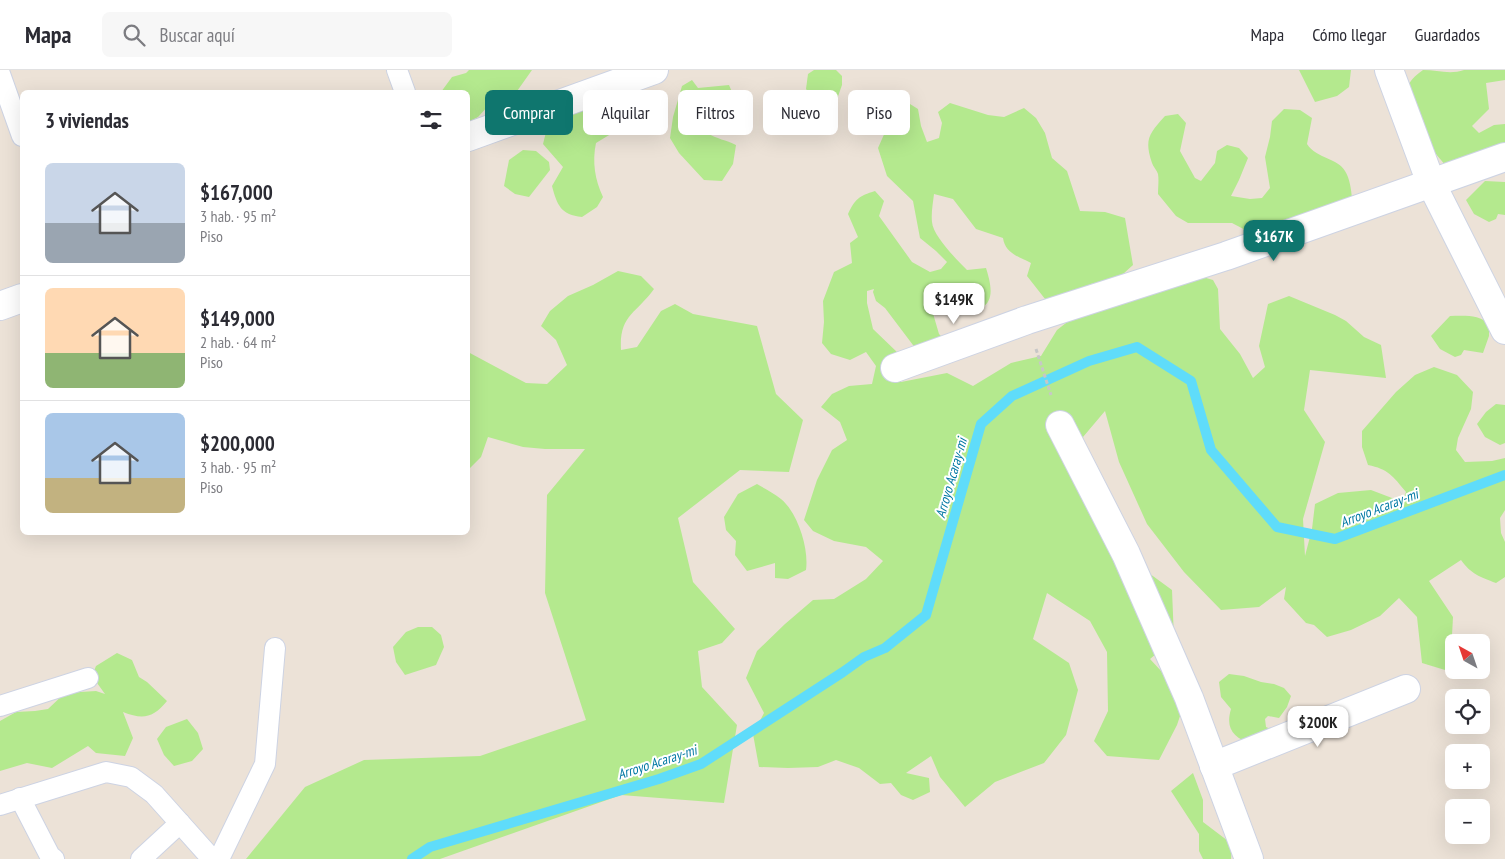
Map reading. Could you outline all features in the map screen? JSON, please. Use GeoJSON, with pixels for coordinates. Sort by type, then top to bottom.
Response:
{"type":"FeatureCollection","features":[{"type":"Feature","properties":{"kind":"street"},"geometry":{"type":"LineString","coordinates":[[470,136],[654,70]]}},
{"type":"Feature","properties":{"kind":"street"},"geometry":{"type":"LineString","coordinates":[[1389,70],[1431,183],[1505,330]]}},
{"type":"Feature","properties":{"kind":"street"},"geometry":{"type":"LineString","coordinates":[[895,368],[1026,320],[1226,256],[1505,157]]}},
{"type":"Feature","properties":{"kind":"street"},"geometry":{"type":"LineString","coordinates":[[0,306],[20,299]]}},
{"type":"Feature","properties":{"kind":"street"},"geometry":{"type":"LineString","coordinates":[[1056,413],[1126,554],[1189,698],[1249,859]]}},
{"type":"Feature","properties":{"kind":"street"},"geometry":{"type":"LineString","coordinates":[[1214,766],[1406,690]]}},
{"type":"Feature","properties":{"kind":"lane"},"geometry":{"type":"LineString","coordinates":[[397,70],[404,90]]}},
{"type":"Feature","properties":{"kind":"lane"},"geometry":{"type":"LineString","coordinates":[[0,74],[20,130]]}},
{"type":"Feature","properties":{"kind":"lane"},"geometry":{"type":"LineString","coordinates":[[219,859],[265,764],[275,648]]}},
{"type":"Feature","properties":{"kind":"lane"},"geometry":{"type":"LineString","coordinates":[[0,706],[88,678]]}},
{"type":"Feature","properties":{"kind":"lane"},"geometry":{"type":"LineString","coordinates":[[0,804],[106,772],[131,777],[154,794],[212,859]]}},
{"type":"Feature","properties":{"kind":"lane"},"geometry":{"type":"LineString","coordinates":[[20,798],[50,856],[54,859]]}},
{"type":"Feature","properties":{"kind":"lane"},"geometry":{"type":"LineString","coordinates":[[141,859],[180,823]]}},
{"type":"Feature","properties":{"kind":"path"},"geometry":{"type":"LineString","coordinates":[[1033,340],[1056,413]]}},
{"type":"Feature","properties":{"kind":"green space"},"geometry":{"type":"Polygon","coordinates":[[[469,70],[532,70],[518,90],[485,90],[485,109],[478,117],[470,121],[470,90],[442,90],[452,77],[466,73],[469,70]]]}},
{"type":"Feature","properties":{"kind":"green space"},"geometry":{"type":"Polygon","coordinates":[[[814,70],[836,70],[842,76],[842,85],[838,96],[838,90],[807,90],[808,74],[814,70]]]}},
{"type":"Feature","properties":{"kind":"green space"},"geometry":{"type":"Polygon","coordinates":[[[1299,70],[1351,70],[1349,87],[1337,96],[1315,102],[1299,70]]]}},
{"type":"Feature","properties":{"kind":"green space"},"geometry":{"type":"Polygon","coordinates":[[[1423,70],[1449,72],[1505,70],[1505,80],[1486,83],[1489,109],[1472,126],[1479,133],[1494,125],[1505,124],[1505,149],[1446,166],[1430,145],[1424,128],[1424,121],[1409,101],[1407,94],[1410,82],[1423,70]]]}},
{"type":"Feature","properties":{"kind":"green space"},"geometry":{"type":"Polygon","coordinates":[[[692,80],[698,88],[729,85],[731,90],[681,90],[682,86],[692,80]]]}},
{"type":"Feature","properties":{"kind":"green space"},"geometry":{"type":"Polygon","coordinates":[[[678,100],[678,135],[710,135],[736,145],[733,164],[722,181],[704,180],[679,153],[670,138],[678,100]]]}},
{"type":"Feature","properties":{"kind":"green space"},"geometry":{"type":"Polygon","coordinates":[[[950,103],[988,115],[1004,117],[1024,108],[1036,118],[1045,133],[1052,158],[1067,171],[1080,211],[1105,212],[1125,218],[1133,265],[1123,274],[1103,282],[1091,284],[1049,304],[1027,276],[1031,263],[1010,251],[1003,238],[976,229],[953,199],[934,194],[932,219],[936,234],[946,248],[967,270],[986,268],[991,290],[990,296],[986,305],[979,309],[971,310],[961,310],[946,298],[937,299],[932,310],[939,334],[945,340],[919,353],[885,308],[876,301],[874,289],[867,291],[867,303],[873,329],[898,353],[901,382],[947,373],[973,386],[1011,363],[1041,356],[1057,330],[1075,316],[1189,273],[1213,280],[1218,289],[1220,329],[1240,354],[1253,378],[1265,367],[1259,346],[1268,304],[1289,296],[1335,315],[1346,321],[1364,337],[1381,345],[1386,378],[1310,370],[1304,410],[1325,442],[1303,519],[1305,556],[1312,529],[1315,504],[1338,493],[1371,490],[1392,498],[1403,499],[1406,492],[1394,477],[1381,469],[1368,465],[1362,447],[1362,431],[1396,392],[1415,375],[1434,367],[1457,375],[1473,392],[1471,409],[1458,438],[1456,450],[1465,462],[1492,461],[1505,458],[1505,510],[1500,518],[1501,533],[1505,542],[1505,577],[1496,583],[1490,581],[1472,572],[1461,560],[1429,581],[1453,617],[1452,634],[1445,634],[1445,670],[1422,663],[1417,617],[1399,598],[1380,616],[1351,630],[1327,637],[1314,625],[1306,623],[1284,599],[1286,587],[1259,607],[1221,610],[1184,572],[1147,524],[1119,462],[1105,411],[1083,437],[1099,505],[1131,560],[1172,590],[1174,639],[1150,659],[1186,698],[1177,725],[1159,760],[1107,756],[1094,741],[1108,711],[1107,652],[1090,621],[1047,593],[1033,639],[1069,663],[1078,690],[1066,735],[1044,763],[995,782],[965,807],[940,777],[931,756],[906,773],[929,778],[930,792],[913,800],[901,795],[891,783],[880,784],[859,768],[836,760],[818,767],[759,767],[753,734],[764,713],[746,678],[757,651],[813,600],[834,599],[866,579],[883,561],[866,547],[834,541],[813,531],[804,520],[817,480],[832,450],[847,440],[840,422],[821,407],[832,394],[849,386],[872,384],[876,366],[866,352],[850,360],[831,354],[822,343],[823,301],[834,272],[852,263],[850,243],[858,237],[848,214],[858,199],[875,191],[884,201],[879,216],[912,262],[930,272],[941,269],[947,262],[920,238],[913,201],[887,176],[878,148],[884,135],[910,135],[910,104],[918,109],[921,126],[927,142],[939,138],[942,123],[938,112],[950,103]]]}},
{"type":"Feature","properties":{"kind":"green space"},"geometry":{"type":"Polygon","coordinates":[[[583,105],[583,135],[609,135],[596,143],[594,157],[595,171],[603,197],[597,207],[582,217],[569,214],[558,204],[552,186],[563,167],[543,144],[545,135],[573,135],[573,110],[583,105]]]}},
{"type":"Feature","properties":{"kind":"green space"},"geometry":{"type":"Polygon","coordinates":[[[1284,109],[1300,110],[1312,118],[1307,144],[1316,153],[1338,163],[1342,167],[1348,177],[1352,198],[1253,234],[1232,223],[1188,223],[1176,216],[1158,194],[1158,174],[1148,148],[1152,132],[1165,116],[1178,114],[1186,123],[1180,151],[1195,178],[1201,181],[1215,163],[1217,151],[1227,145],[1239,148],[1248,158],[1231,196],[1250,199],[1262,198],[1270,188],[1265,157],[1272,121],[1284,109]]]}},
{"type":"Feature","properties":{"kind":"green space"},"geometry":{"type":"Polygon","coordinates":[[[523,150],[536,151],[549,162],[550,170],[529,197],[515,194],[504,186],[509,160],[523,150]]]}},
{"type":"Feature","properties":{"kind":"green space"},"geometry":{"type":"Polygon","coordinates":[[[1485,181],[1505,182],[1505,215],[1498,214],[1496,219],[1489,222],[1474,214],[1466,200],[1485,181]]]}},
{"type":"Feature","properties":{"kind":"green space"},"geometry":{"type":"Polygon","coordinates":[[[618,271],[641,276],[654,289],[626,322],[621,338],[621,350],[637,347],[661,311],[675,304],[693,314],[757,326],[776,394],[803,420],[789,472],[740,470],[678,518],[693,582],[735,629],[722,643],[698,651],[702,687],[737,725],[724,803],[621,795],[440,859],[246,859],[305,787],[364,760],[480,756],[586,720],[545,593],[547,495],[585,449],[523,447],[488,437],[481,457],[470,468],[470,353],[526,383],[547,384],[567,365],[556,340],[541,326],[550,311],[568,296],[618,271]]]}},
{"type":"Feature","properties":{"kind":"green space"},"geometry":{"type":"Polygon","coordinates":[[[1450,316],[1476,317],[1489,325],[1489,336],[1483,353],[1464,350],[1461,355],[1455,357],[1440,349],[1431,336],[1450,316]]]}},
{"type":"Feature","properties":{"kind":"green space"},"geometry":{"type":"Polygon","coordinates":[[[1496,404],[1505,405],[1505,443],[1500,445],[1485,437],[1477,424],[1486,412],[1496,404]]]}},
{"type":"Feature","properties":{"kind":"green space"},"geometry":{"type":"Polygon","coordinates":[[[757,484],[787,505],[801,532],[806,552],[806,570],[788,579],[775,578],[775,563],[747,571],[735,555],[736,541],[726,530],[724,517],[738,494],[757,484]]]}},
{"type":"Feature","properties":{"kind":"green space"},"geometry":{"type":"Polygon","coordinates":[[[418,627],[432,627],[441,635],[444,647],[436,665],[405,675],[396,662],[393,647],[406,632],[418,627]]]}},
{"type":"Feature","properties":{"kind":"green space"},"geometry":{"type":"Polygon","coordinates":[[[117,653],[132,660],[139,677],[167,701],[157,711],[147,716],[136,716],[123,712],[133,738],[125,756],[96,753],[88,746],[52,768],[27,763],[0,771],[0,721],[16,712],[48,709],[65,693],[96,691],[105,694],[92,676],[96,666],[117,653]]]}},
{"type":"Feature","properties":{"kind":"green space"},"geometry":{"type":"Polygon","coordinates":[[[1229,674],[1274,684],[1284,688],[1291,696],[1287,707],[1279,718],[1268,716],[1265,719],[1266,727],[1279,733],[1252,744],[1236,736],[1229,722],[1231,709],[1221,697],[1219,682],[1229,674]]]}},
{"type":"Feature","properties":{"kind":"green space"},"geometry":{"type":"Polygon","coordinates":[[[187,719],[198,733],[203,749],[192,761],[174,766],[164,755],[157,739],[166,727],[187,719]]]}},
{"type":"Feature","properties":{"kind":"green space"},"geometry":{"type":"Polygon","coordinates":[[[1193,773],[1203,800],[1203,822],[1232,844],[1231,859],[1203,859],[1199,851],[1199,834],[1171,791],[1193,773]]]}},
{"type":"Feature","properties":{"kind":"waterway","name":"Arroyo Acaray-mi"},"geometry":{"type":"LineString","coordinates":[[412,859],[430,847],[659,779],[701,764],[864,657],[885,648],[926,615],[981,424],[1012,396],[1089,361],[1137,347],[1191,381],[1211,450],[1277,527],[1335,539],[1505,475]]}}]}
